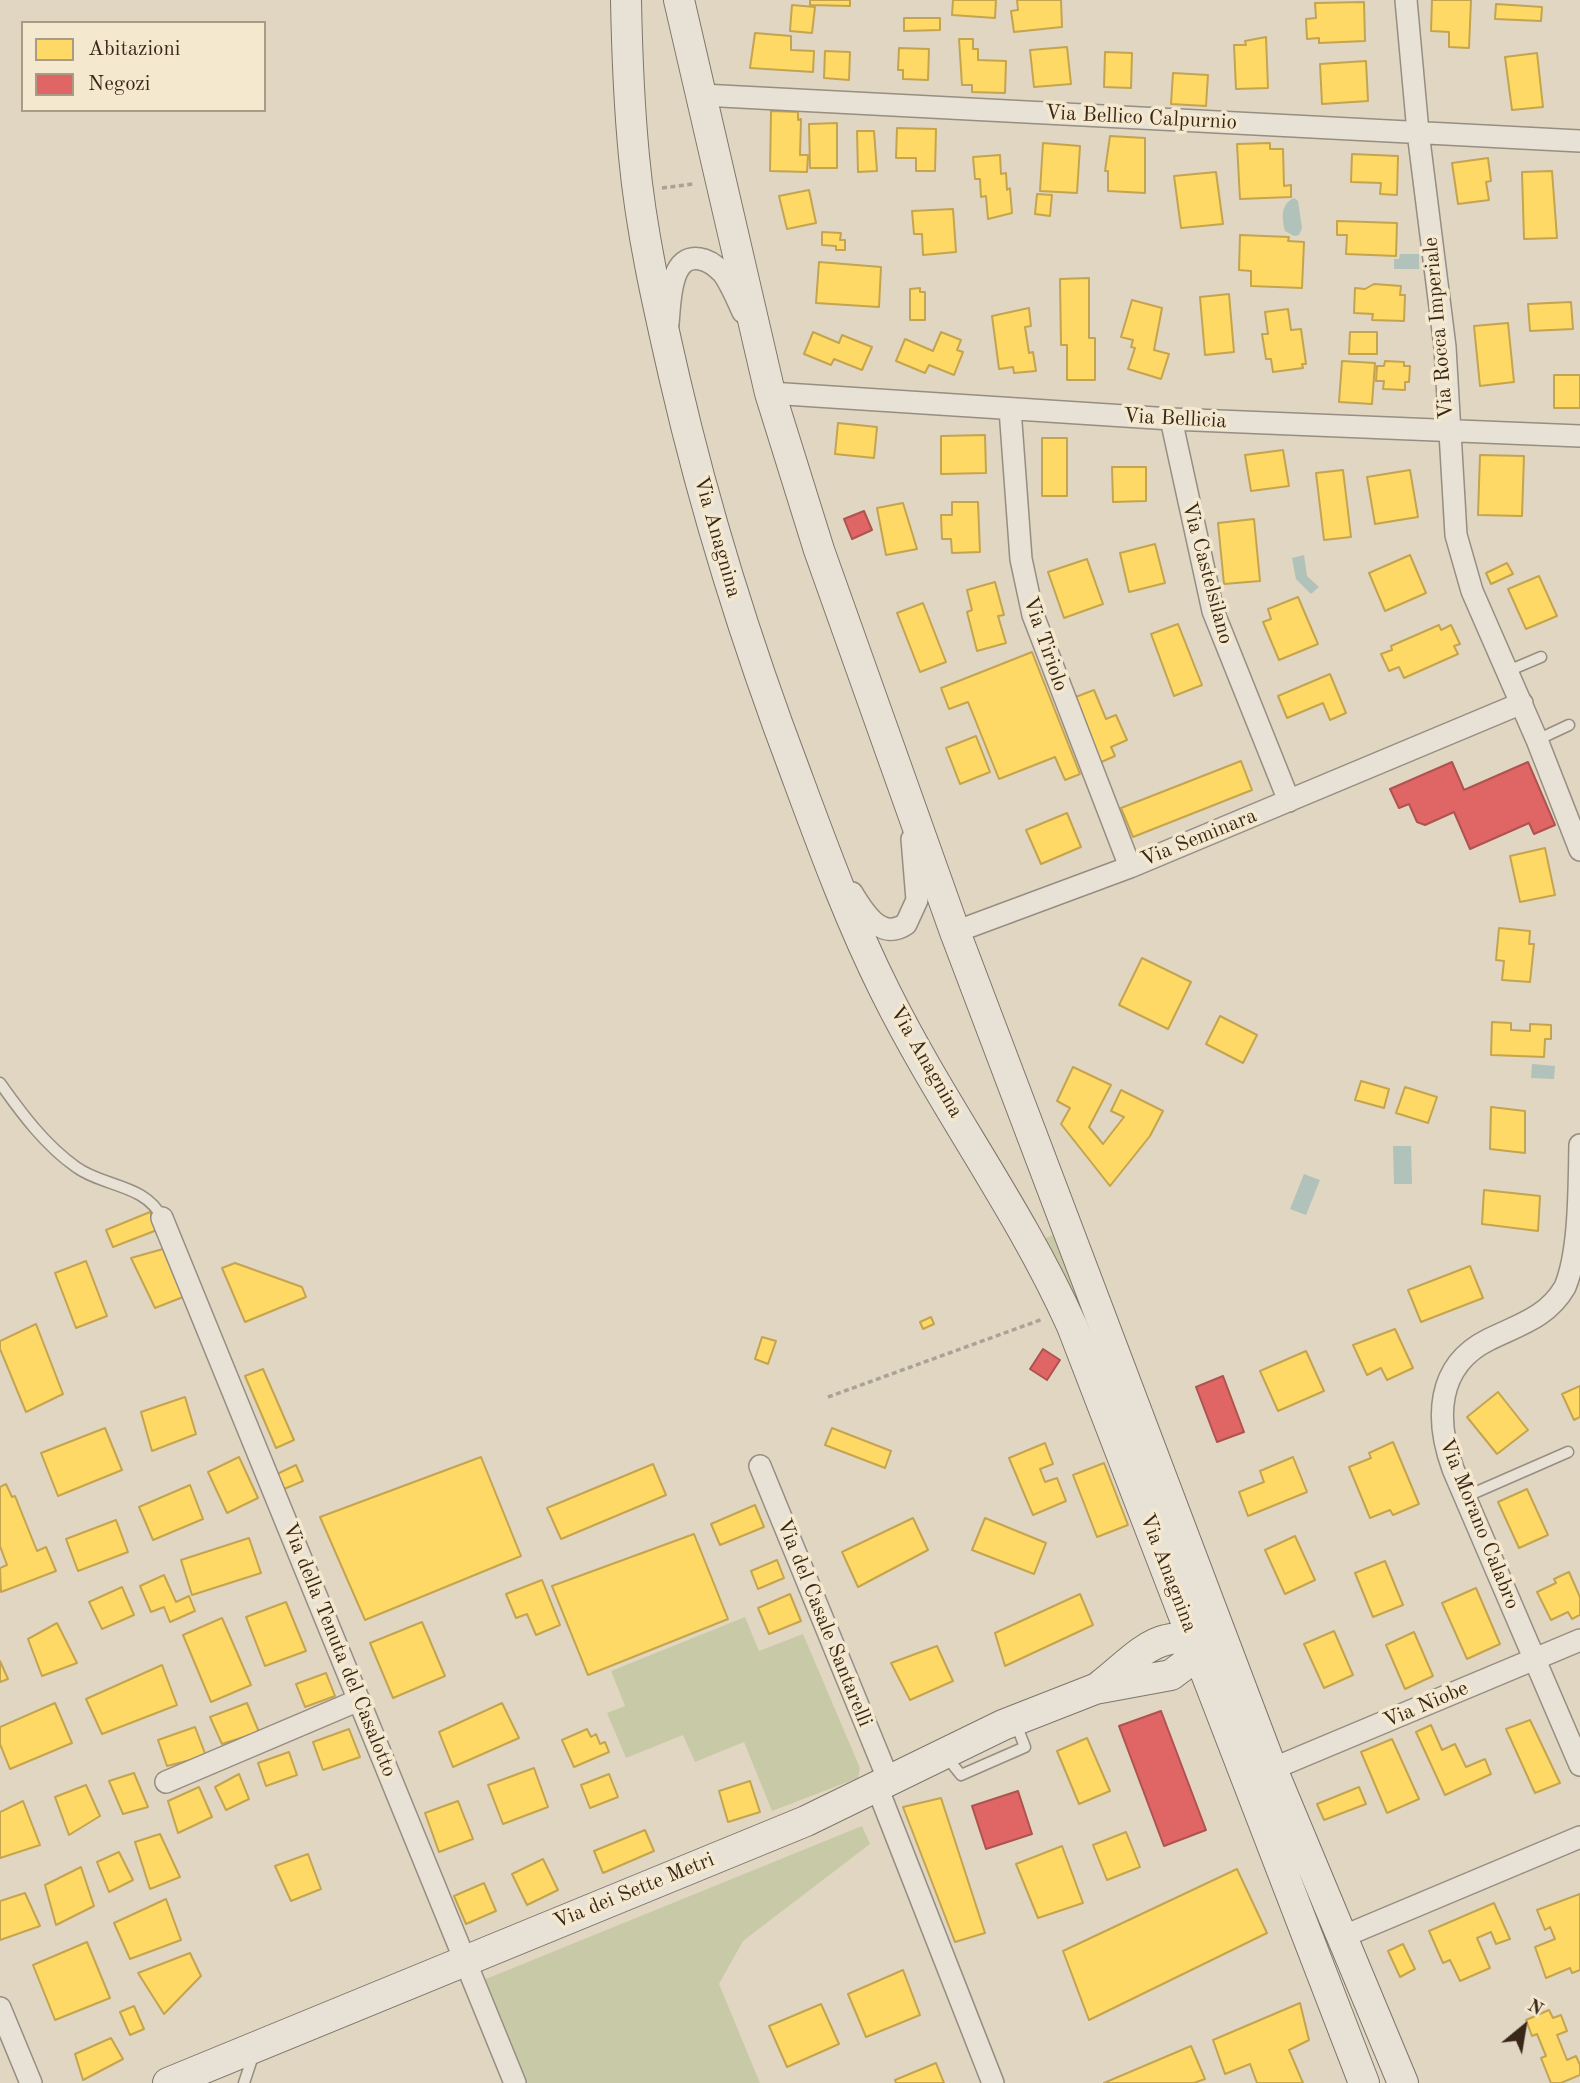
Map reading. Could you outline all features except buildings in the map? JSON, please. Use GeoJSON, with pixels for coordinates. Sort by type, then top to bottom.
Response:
{"type":"FeatureCollection","features":[{"type":"Feature","properties":{"kind":"main road","name":"Via Anagnina"},"geometry":{"type":"LineString","coordinates":[[626,0],[634,157],[649,260],[667,345],[725,570],[806,801],[887,995],[922,1060],[1019,1219],[1065,1311],[1207,1635],[1272,1769],[1403,2083]]}},
{"type":"Feature","properties":{"kind":"main road","name":"Via Anagnina"},"geometry":{"type":"LineString","coordinates":[[679,0],[770,393],[819,550],[1207,1635],[1364,2083]]}},
{"type":"Feature","properties":{"kind":"main road","name":"Via dei Sette Metri"},"geometry":{"type":"LineString","coordinates":[[168,2083],[806,1821],[944,1752],[1015,1721],[1095,1689],[1171,1675],[1187,1662],[1207,1635]]}},
{"type":"Feature","properties":{"kind":"street","name":"Via Rocca Imperiale"},"geometry":{"type":"LineString","coordinates":[[1406,0],[1418,132],[1445,347],[1454,521],[1459,549],[1472,591],[1552,775],[1580,850]]}},
{"type":"Feature","properties":{"kind":"street","name":"Via Bellico Calpurnio"},"geometry":{"type":"LineString","coordinates":[[702,95],[1580,141]]}},
{"type":"Feature","properties":{"kind":"street"},"geometry":{"type":"LineString","coordinates":[[667,345],[674,279],[684,262],[692,258],[706,260],[722,272],[758,342]]}},
{"type":"Feature","properties":{"kind":"street","name":"Via Bellicia"},"geometry":{"type":"LineString","coordinates":[[770,393],[1171,419],[1580,436]]}},
{"type":"Feature","properties":{"kind":"street","name":"Via Tiriolo"},"geometry":{"type":"LineString","coordinates":[[1010,409],[1021,559],[1033,615],[1130,867]]}},
{"type":"Feature","properties":{"kind":"street","name":"Via Castelsilano"},"geometry":{"type":"LineString","coordinates":[[1171,419],[1213,611],[1289,801]]}},
{"type":"Feature","properties":{"kind":"street","name":"Via Seminara"},"geometry":{"type":"LineString","coordinates":[[955,932],[1130,867],[1522,704]]}},
{"type":"Feature","properties":{"kind":"street"},"geometry":{"type":"LineString","coordinates":[[806,801],[859,905],[877,926],[888,930],[906,924],[917,900],[910,803]]}},
{"type":"Feature","properties":{"kind":"street","name":"Via Morano Calabro"},"geometry":{"type":"LineString","coordinates":[[1580,1146],[1577,1251],[1572,1275],[1564,1290],[1534,1320],[1470,1351],[1454,1369],[1444,1389],[1442,1430],[1450,1461],[1580,1765]]}},
{"type":"Feature","properties":{"kind":"street","name":"Via della Tenuta del Casalotto"},"geometry":{"type":"LineString","coordinates":[[162,1218],[515,2083]]}},
{"type":"Feature","properties":{"kind":"street","name":"Via del Casale Santarelli"},"geometry":{"type":"LineString","coordinates":[[760,1466],[883,1784],[993,2083]]}},
{"type":"Feature","properties":{"kind":"street","name":"Via Niobe"},"geometry":{"type":"LineString","coordinates":[[1272,1769],[1580,1640]]}},
{"type":"Feature","properties":{"kind":"street"},"geometry":{"type":"LineString","coordinates":[[166,1782],[359,1700]]}},
{"type":"Feature","properties":{"kind":"street"},"geometry":{"type":"LineString","coordinates":[[1342,1937],[1580,1837]]}},
{"type":"Feature","properties":{"kind":"street"},"geometry":{"type":"LineString","coordinates":[[0,2008],[31,2083]]}},
{"type":"Feature","properties":{"kind":"lane"},"geometry":{"type":"LineString","coordinates":[[1508,671],[1541,657]]}},
{"type":"Feature","properties":{"kind":"lane"},"geometry":{"type":"LineString","coordinates":[[1537,740],[1569,725]]}},
{"type":"Feature","properties":{"kind":"lane"},"geometry":{"type":"LineString","coordinates":[[0,1083],[31,1125],[72,1165],[145,1197],[162,1218]]}},
{"type":"Feature","properties":{"kind":"lane"},"geometry":{"type":"LineString","coordinates":[[1465,1497],[1568,1452]]}},
{"type":"Feature","properties":{"kind":"lane"},"geometry":{"type":"LineString","coordinates":[[244,2083],[257,2046]]}},
{"type":"Feature","properties":{"kind":"path"},"geometry":{"type":"LineString","coordinates":[[658,188],[693,184]]}},
{"type":"Feature","properties":{"kind":"path"},"geometry":{"type":"LineString","coordinates":[[828,1397],[1065,1311]]}},
{"type":"Feature","properties":{"kind":"green space"},"geometry":{"type":"Polygon","coordinates":[[[1058,1233],[1132,1443],[1043,1239],[1058,1233]]]}},
{"type":"Feature","properties":{"kind":"green space"},"geometry":{"type":"Polygon","coordinates":[[[745,1617],[759,1651],[803,1634],[860,1768],[858,1778],[772,1811],[744,1742],[695,1762],[683,1735],[626,1758],[607,1713],[625,1706],[611,1671],[745,1617]]]}},
{"type":"Feature","properties":{"kind":"green space"},"geometry":{"type":"Polygon","coordinates":[[[862,1826],[870,1844],[743,1941],[719,1984],[760,2083],[524,2083],[481,1981],[862,1826]]]}},
{"type":"Feature","properties":{"kind":"shaded area"},"geometry":{"type":"Polygon","coordinates":[[[1294,198],[1298,201],[1302,228],[1299,235],[1294,236],[1285,231],[1283,217],[1286,204],[1294,198]]]}},
{"type":"Feature","properties":{"kind":"shaded area"},"geometry":{"type":"Polygon","coordinates":[[[1400,254],[1419,254],[1419,269],[1394,269],[1394,259],[1399,259],[1400,254]]]}},
{"type":"Feature","properties":{"kind":"shaded area"},"geometry":{"type":"Polygon","coordinates":[[[1304,555],[1307,576],[1319,587],[1311,594],[1296,579],[1292,558],[1304,555]]]}},
{"type":"Feature","properties":{"kind":"shaded area"},"geometry":{"type":"Polygon","coordinates":[[[1532,1064],[1555,1066],[1554,1079],[1531,1078],[1532,1064]]]}},
{"type":"Feature","properties":{"kind":"shaded area"},"geometry":{"type":"Polygon","coordinates":[[[1393,1146],[1411,1146],[1412,1184],[1394,1184],[1393,1146]]]}},
{"type":"Feature","properties":{"kind":"shaded area"},"geometry":{"type":"Polygon","coordinates":[[[1304,1174],[1320,1180],[1306,1215],[1290,1209],[1304,1174]]]}}]}
